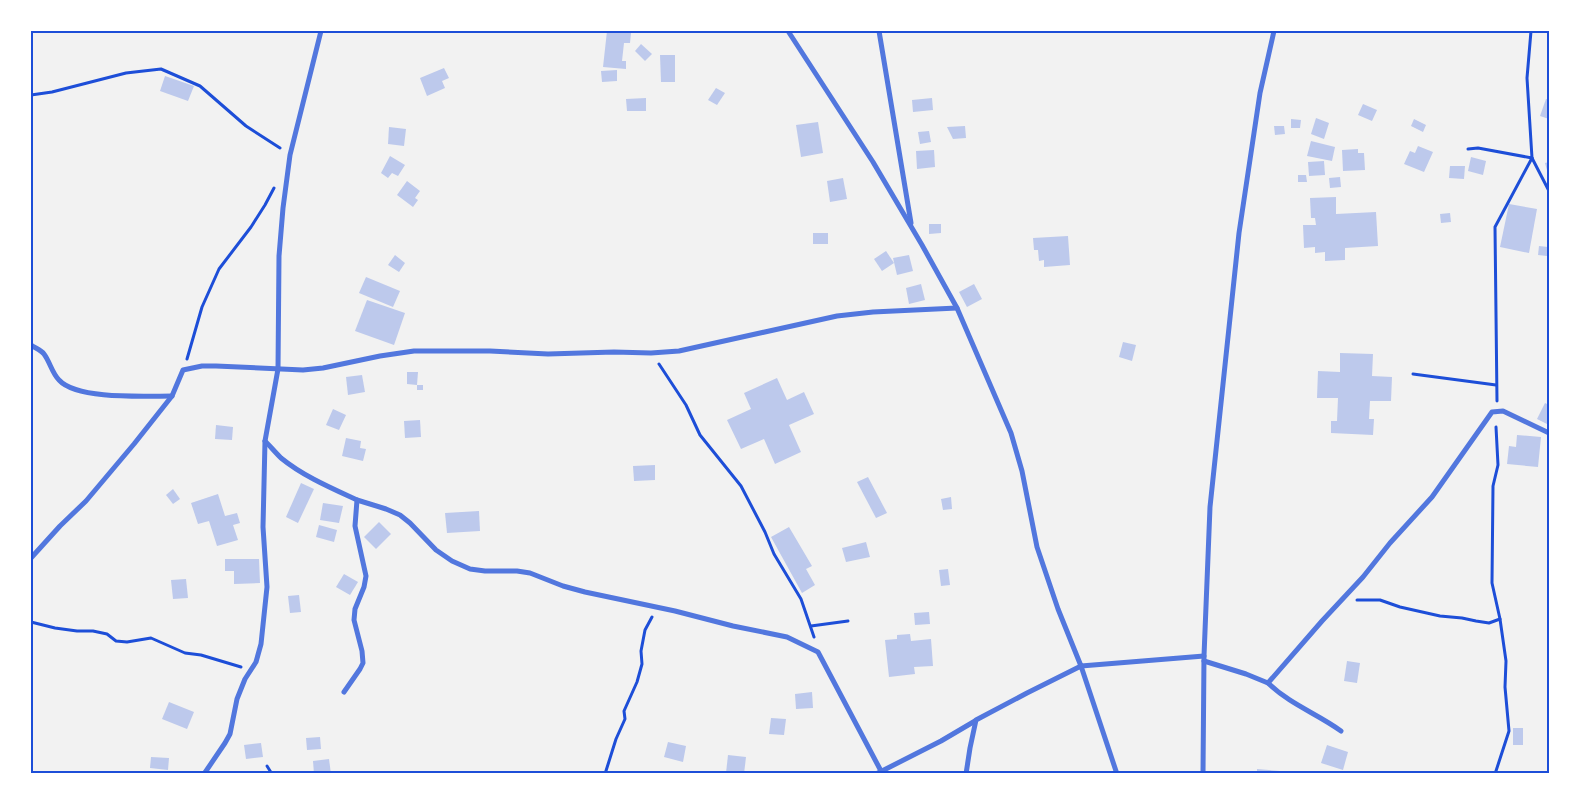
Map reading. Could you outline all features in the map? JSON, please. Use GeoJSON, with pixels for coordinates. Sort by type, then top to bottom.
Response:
{"type":"FeatureCollection","features":[{"type":"Feature","properties":{"kind":"street"},"geometry":{"type":"LineString","coordinates":[[204,774],[230,734],[237,699],[245,679],[256,662],[261,644],[267,587],[263,519],[265,441],[278,369],[279,256],[290,155],[321,31]]}},
{"type":"Feature","properties":{"kind":"street"},"geometry":{"type":"LineString","coordinates":[[788,31],[873,162],[957,308],[1011,433],[1022,471],[1037,547],[1117,774]]}},
{"type":"Feature","properties":{"kind":"street"},"geometry":{"type":"LineString","coordinates":[[879,31],[912,228]]}},
{"type":"Feature","properties":{"kind":"street"},"geometry":{"type":"LineString","coordinates":[[1203,774],[1204,659],[1210,506],[1238,243],[1260,93],[1274,31]]}},
{"type":"Feature","properties":{"kind":"street"},"geometry":{"type":"LineString","coordinates":[[31,558],[86,501],[172,396],[183,370],[202,366],[278,369],[323,368],[414,351],[490,351],[548,354],[679,351],[837,316],[873,312],[957,308]]}},
{"type":"Feature","properties":{"kind":"street"},"geometry":{"type":"LineString","coordinates":[[31,345],[43,352],[60,382],[75,389],[92,394],[172,396]]}},
{"type":"Feature","properties":{"kind":"street"},"geometry":{"type":"LineString","coordinates":[[1268,683],[1432,497],[1492,412],[1503,410],[1549,433]]}},
{"type":"Feature","properties":{"kind":"street"},"geometry":{"type":"LineString","coordinates":[[265,441],[282,458],[323,484],[357,500],[400,515],[436,550],[452,561],[470,569],[485,572],[518,571],[530,573],[563,586],[585,592],[786,637],[818,652],[878,772],[941,741],[976,720],[1080,666],[1204,659],[1268,683],[1290,702],[1319,716],[1341,731]]}},
{"type":"Feature","properties":{"kind":"street"},"geometry":{"type":"LineString","coordinates":[[344,692],[363,663],[354,620],[355,609],[364,587],[366,576],[355,526],[357,500]]}},
{"type":"Feature","properties":{"kind":"street"},"geometry":{"type":"LineString","coordinates":[[966,774],[976,720]]}},
{"type":"Feature","properties":{"kind":"path"},"geometry":{"type":"LineString","coordinates":[[1531,31],[1527,78],[1532,158],[1549,190]]}},
{"type":"Feature","properties":{"kind":"path"},"geometry":{"type":"LineString","coordinates":[[31,95],[52,92],[126,73],[161,69],[200,86],[246,126],[290,155]]}},
{"type":"Feature","properties":{"kind":"path"},"geometry":{"type":"LineString","coordinates":[[1468,149],[1478,148],[1532,158]]}},
{"type":"Feature","properties":{"kind":"path"},"geometry":{"type":"LineString","coordinates":[[1496,774],[1509,730],[1505,687],[1506,661],[1500,619],[1492,583],[1493,486],[1498,464],[1496,428],[1495,227],[1532,158]]}},
{"type":"Feature","properties":{"kind":"path"},"geometry":{"type":"LineString","coordinates":[[183,370],[202,307],[219,269],[251,227],[276,184]]}},
{"type":"Feature","properties":{"kind":"path"},"geometry":{"type":"LineString","coordinates":[[651,353],[686,405],[700,435],[740,486],[765,532],[774,554],[801,599],[818,652]]}},
{"type":"Feature","properties":{"kind":"path"},"geometry":{"type":"LineString","coordinates":[[1412,374],[1496,385]]}},
{"type":"Feature","properties":{"kind":"path"},"geometry":{"type":"LineString","coordinates":[[1341,599],[1380,600],[1400,607],[1440,616],[1489,623],[1500,619]]}},
{"type":"Feature","properties":{"kind":"path"},"geometry":{"type":"LineString","coordinates":[[605,774],[616,739],[625,719],[624,711],[637,682],[642,664],[641,651],[646,630],[656,607]]}},
{"type":"Feature","properties":{"kind":"path"},"geometry":{"type":"LineString","coordinates":[[811,626],[848,621]]}},
{"type":"Feature","properties":{"kind":"path"},"geometry":{"type":"LineString","coordinates":[[31,622],[77,632],[93,631],[107,634],[116,641],[127,642],[151,638],[184,653],[201,655],[252,670]]}},
{"type":"Feature","properties":{"kind":"path"},"geometry":{"type":"LineString","coordinates":[[267,766],[272,774]]}},
{"type":"Feature","properties":{"kind":"building"},"geometry":{"type":"Polygon","coordinates":[[[607,31],[631,33],[630,43],[624,43],[622,61],[626,61],[626,69],[603,67],[607,31]]]}},
{"type":"Feature","properties":{"kind":"building"},"geometry":{"type":"Polygon","coordinates":[[[641,44],[652,54],[645,61],[635,51],[641,44]]]}},
{"type":"Feature","properties":{"kind":"building"},"geometry":{"type":"Polygon","coordinates":[[[660,55],[675,55],[675,82],[661,82],[660,55]]]}},
{"type":"Feature","properties":{"kind":"building"},"geometry":{"type":"Polygon","coordinates":[[[444,68],[449,78],[442,81],[445,88],[427,96],[420,78],[444,68]]]}},
{"type":"Feature","properties":{"kind":"building"},"geometry":{"type":"Polygon","coordinates":[[[617,70],[617,81],[602,82],[601,71],[617,70]]]}},
{"type":"Feature","properties":{"kind":"building"},"geometry":{"type":"Polygon","coordinates":[[[165,76],[194,86],[188,101],[160,91],[165,76]]]}},
{"type":"Feature","properties":{"kind":"building"},"geometry":{"type":"Polygon","coordinates":[[[716,88],[725,93],[717,105],[708,100],[716,88]]]}},
{"type":"Feature","properties":{"kind":"building"},"geometry":{"type":"Polygon","coordinates":[[[646,98],[646,111],[627,111],[626,99],[646,98]]]}},
{"type":"Feature","properties":{"kind":"building"},"geometry":{"type":"Polygon","coordinates":[[[932,98],[933,110],[913,112],[912,100],[932,98]]]}},
{"type":"Feature","properties":{"kind":"building"},"geometry":{"type":"Polygon","coordinates":[[[1546,99],[1549,100],[1549,119],[1540,116],[1546,99]]]}},
{"type":"Feature","properties":{"kind":"building"},"geometry":{"type":"Polygon","coordinates":[[[1363,104],[1377,110],[1372,121],[1358,115],[1363,104]]]}},
{"type":"Feature","properties":{"kind":"building"},"geometry":{"type":"Polygon","coordinates":[[[1316,118],[1329,123],[1324,139],[1311,134],[1316,118]]]}},
{"type":"Feature","properties":{"kind":"building"},"geometry":{"type":"Polygon","coordinates":[[[1291,119],[1301,120],[1300,128],[1291,128],[1291,119]]]}},
{"type":"Feature","properties":{"kind":"building"},"geometry":{"type":"Polygon","coordinates":[[[1414,119],[1426,125],[1423,132],[1411,126],[1414,119]]]}},
{"type":"Feature","properties":{"kind":"building"},"geometry":{"type":"Polygon","coordinates":[[[818,122],[823,153],[801,157],[796,125],[818,122]]]}},
{"type":"Feature","properties":{"kind":"building"},"geometry":{"type":"Polygon","coordinates":[[[965,126],[966,138],[953,139],[947,127],[965,126]]]}},
{"type":"Feature","properties":{"kind":"building"},"geometry":{"type":"Polygon","coordinates":[[[1274,126],[1284,126],[1285,134],[1275,135],[1274,126]]]}},
{"type":"Feature","properties":{"kind":"building"},"geometry":{"type":"Polygon","coordinates":[[[389,127],[406,129],[404,146],[388,144],[389,127]]]}},
{"type":"Feature","properties":{"kind":"building"},"geometry":{"type":"Polygon","coordinates":[[[929,131],[931,142],[920,144],[918,132],[929,131]]]}},
{"type":"Feature","properties":{"kind":"building"},"geometry":{"type":"Polygon","coordinates":[[[1311,141],[1335,147],[1332,161],[1307,156],[1311,141]]]}},
{"type":"Feature","properties":{"kind":"building"},"geometry":{"type":"Polygon","coordinates":[[[1418,146],[1433,152],[1424,172],[1404,164],[1410,151],[1415,153],[1418,146]]]}},
{"type":"Feature","properties":{"kind":"building"},"geometry":{"type":"Polygon","coordinates":[[[1358,149],[1358,153],[1364,153],[1365,170],[1343,171],[1342,150],[1358,149]]]}},
{"type":"Feature","properties":{"kind":"building"},"geometry":{"type":"Polygon","coordinates":[[[934,150],[935,167],[917,169],[916,151],[934,150]]]}},
{"type":"Feature","properties":{"kind":"building"},"geometry":{"type":"Polygon","coordinates":[[[390,156],[405,165],[398,176],[392,173],[388,178],[381,173],[390,156]]]}},
{"type":"Feature","properties":{"kind":"building"},"geometry":{"type":"Polygon","coordinates":[[[1471,157],[1486,161],[1483,175],[1468,171],[1471,157]]]}},
{"type":"Feature","properties":{"kind":"building"},"geometry":{"type":"Polygon","coordinates":[[[1324,161],[1325,175],[1309,176],[1308,162],[1324,161]]]}},
{"type":"Feature","properties":{"kind":"building"},"geometry":{"type":"Polygon","coordinates":[[[1549,162],[1549,174],[1548,174],[1545,163],[1549,162]]]}},
{"type":"Feature","properties":{"kind":"building"},"geometry":{"type":"Polygon","coordinates":[[[1450,166],[1465,166],[1464,179],[1449,178],[1450,166]]]}},
{"type":"Feature","properties":{"kind":"building"},"geometry":{"type":"Polygon","coordinates":[[[1298,175],[1306,175],[1307,182],[1298,182],[1298,175]]]}},
{"type":"Feature","properties":{"kind":"building"},"geometry":{"type":"Polygon","coordinates":[[[1340,177],[1341,187],[1330,188],[1329,178],[1340,177]]]}},
{"type":"Feature","properties":{"kind":"building"},"geometry":{"type":"Polygon","coordinates":[[[843,178],[847,199],[830,202],[827,181],[843,178]]]}},
{"type":"Feature","properties":{"kind":"building"},"geometry":{"type":"Polygon","coordinates":[[[407,181],[420,191],[415,198],[418,200],[413,207],[397,195],[407,181]]]}},
{"type":"Feature","properties":{"kind":"building"},"geometry":{"type":"Polygon","coordinates":[[[1336,197],[1336,214],[1376,212],[1378,246],[1345,248],[1345,260],[1325,261],[1325,252],[1315,253],[1315,247],[1304,248],[1303,225],[1316,225],[1315,218],[1311,218],[1310,198],[1336,197]]]}},
{"type":"Feature","properties":{"kind":"building"},"geometry":{"type":"Polygon","coordinates":[[[1509,204],[1537,209],[1529,253],[1500,247],[1509,204]]]}},
{"type":"Feature","properties":{"kind":"building"},"geometry":{"type":"Polygon","coordinates":[[[1450,213],[1451,222],[1441,223],[1440,214],[1450,213]]]}},
{"type":"Feature","properties":{"kind":"building"},"geometry":{"type":"Polygon","coordinates":[[[929,224],[941,224],[941,233],[929,234],[929,224]]]}},
{"type":"Feature","properties":{"kind":"building"},"geometry":{"type":"Polygon","coordinates":[[[813,233],[828,233],[828,244],[813,244],[813,233]]]}},
{"type":"Feature","properties":{"kind":"building"},"geometry":{"type":"Polygon","coordinates":[[[1068,236],[1070,265],[1044,267],[1044,260],[1039,261],[1038,250],[1034,250],[1033,238],[1068,236]]]}},
{"type":"Feature","properties":{"kind":"building"},"geometry":{"type":"Polygon","coordinates":[[[1539,246],[1548,247],[1547,256],[1538,255],[1539,246]]]}},
{"type":"Feature","properties":{"kind":"building"},"geometry":{"type":"Polygon","coordinates":[[[886,251],[894,263],[882,271],[874,259],[886,251]]]}},
{"type":"Feature","properties":{"kind":"building"},"geometry":{"type":"Polygon","coordinates":[[[395,255],[405,263],[399,272],[388,265],[395,255]]]}},
{"type":"Feature","properties":{"kind":"building"},"geometry":{"type":"Polygon","coordinates":[[[909,255],[913,271],[897,275],[893,258],[909,255]]]}},
{"type":"Feature","properties":{"kind":"building"},"geometry":{"type":"Polygon","coordinates":[[[366,277],[400,291],[393,307],[359,293],[366,277]]]}},
{"type":"Feature","properties":{"kind":"building"},"geometry":{"type":"Polygon","coordinates":[[[921,284],[925,300],[909,304],[906,288],[921,284]]]}},
{"type":"Feature","properties":{"kind":"building"},"geometry":{"type":"Polygon","coordinates":[[[974,284],[982,299],[967,307],[959,292],[974,284]]]}},
{"type":"Feature","properties":{"kind":"building"},"geometry":{"type":"Polygon","coordinates":[[[367,300],[405,313],[394,345],[355,331],[367,300]]]}},
{"type":"Feature","properties":{"kind":"building"},"geometry":{"type":"Polygon","coordinates":[[[1123,342],[1136,345],[1132,361],[1119,357],[1123,342]]]}},
{"type":"Feature","properties":{"kind":"building"},"geometry":{"type":"Polygon","coordinates":[[[1340,353],[1373,354],[1372,376],[1392,377],[1391,401],[1370,401],[1369,419],[1374,419],[1373,435],[1331,433],[1331,421],[1337,421],[1338,398],[1317,398],[1318,371],[1340,372],[1340,353]]]}},
{"type":"Feature","properties":{"kind":"building"},"geometry":{"type":"Polygon","coordinates":[[[407,372],[418,372],[417,385],[407,384],[407,372]]]}},
{"type":"Feature","properties":{"kind":"building"},"geometry":{"type":"Polygon","coordinates":[[[362,375],[365,392],[348,395],[346,377],[362,375]]]}},
{"type":"Feature","properties":{"kind":"building"},"geometry":{"type":"Polygon","coordinates":[[[777,378],[787,400],[804,392],[814,414],[789,425],[801,452],[775,464],[764,439],[741,449],[727,420],[751,409],[744,393],[777,378]]]}},
{"type":"Feature","properties":{"kind":"building"},"geometry":{"type":"Polygon","coordinates":[[[417,385],[423,385],[423,390],[417,390],[417,385]]]}},
{"type":"Feature","properties":{"kind":"building"},"geometry":{"type":"Polygon","coordinates":[[[1545,403],[1549,405],[1549,425],[1537,419],[1545,403]]]}},
{"type":"Feature","properties":{"kind":"building"},"geometry":{"type":"Polygon","coordinates":[[[333,409],[346,415],[339,430],[326,425],[333,409]]]}},
{"type":"Feature","properties":{"kind":"building"},"geometry":{"type":"Polygon","coordinates":[[[420,420],[421,437],[405,438],[404,421],[420,420]]]}},
{"type":"Feature","properties":{"kind":"building"},"geometry":{"type":"Polygon","coordinates":[[[216,425],[233,427],[232,440],[215,439],[216,425]]]}},
{"type":"Feature","properties":{"kind":"building"},"geometry":{"type":"Polygon","coordinates":[[[1517,435],[1541,437],[1538,467],[1507,464],[1509,446],[1516,447],[1517,435]]]}},
{"type":"Feature","properties":{"kind":"building"},"geometry":{"type":"Polygon","coordinates":[[[346,438],[361,441],[360,448],[366,449],[363,461],[342,456],[346,438]]]}},
{"type":"Feature","properties":{"kind":"building"},"geometry":{"type":"Polygon","coordinates":[[[655,465],[655,480],[634,481],[633,466],[655,465]]]}},
{"type":"Feature","properties":{"kind":"building"},"geometry":{"type":"Polygon","coordinates":[[[868,477],[887,513],[876,518],[857,482],[868,477]]]}},
{"type":"Feature","properties":{"kind":"building"},"geometry":{"type":"Polygon","coordinates":[[[301,483],[314,489],[298,523],[286,517],[301,483]]]}},
{"type":"Feature","properties":{"kind":"building"},"geometry":{"type":"Polygon","coordinates":[[[173,489],[180,499],[173,504],[166,495],[173,489]]]}},
{"type":"Feature","properties":{"kind":"building"},"geometry":{"type":"Polygon","coordinates":[[[218,494],[225,516],[237,513],[240,523],[233,525],[238,540],[217,546],[209,521],[198,524],[191,503],[218,494]]]}},
{"type":"Feature","properties":{"kind":"building"},"geometry":{"type":"Polygon","coordinates":[[[951,497],[952,509],[943,510],[941,499],[951,497]]]}},
{"type":"Feature","properties":{"kind":"building"},"geometry":{"type":"Polygon","coordinates":[[[323,503],[343,506],[339,523],[320,520],[323,503]]]}},
{"type":"Feature","properties":{"kind":"building"},"geometry":{"type":"Polygon","coordinates":[[[479,511],[480,531],[447,533],[445,513],[479,511]]]}},
{"type":"Feature","properties":{"kind":"building"},"geometry":{"type":"Polygon","coordinates":[[[379,522],[391,534],[376,549],[364,537],[379,522]]]}},
{"type":"Feature","properties":{"kind":"building"},"geometry":{"type":"Polygon","coordinates":[[[319,525],[337,530],[334,542],[316,537],[319,525]]]}},
{"type":"Feature","properties":{"kind":"building"},"geometry":{"type":"Polygon","coordinates":[[[789,527],[812,566],[806,569],[815,585],[802,593],[771,537],[789,527]]]}},
{"type":"Feature","properties":{"kind":"building"},"geometry":{"type":"Polygon","coordinates":[[[866,542],[870,557],[846,562],[842,548],[866,542]]]}},
{"type":"Feature","properties":{"kind":"building"},"geometry":{"type":"Polygon","coordinates":[[[225,559],[259,559],[260,583],[234,584],[234,571],[225,571],[225,559]]]}},
{"type":"Feature","properties":{"kind":"building"},"geometry":{"type":"Polygon","coordinates":[[[948,569],[950,585],[941,586],[939,570],[948,569]]]}},
{"type":"Feature","properties":{"kind":"building"},"geometry":{"type":"Polygon","coordinates":[[[344,574],[358,582],[350,595],[336,587],[344,574]]]}},
{"type":"Feature","properties":{"kind":"building"},"geometry":{"type":"Polygon","coordinates":[[[186,579],[188,598],[173,599],[171,580],[186,579]]]}},
{"type":"Feature","properties":{"kind":"building"},"geometry":{"type":"Polygon","coordinates":[[[299,595],[301,612],[290,613],[288,596],[299,595]]]}},
{"type":"Feature","properties":{"kind":"building"},"geometry":{"type":"Polygon","coordinates":[[[929,612],[930,624],[915,625],[914,613],[929,612]]]}},
{"type":"Feature","properties":{"kind":"building"},"geometry":{"type":"Polygon","coordinates":[[[910,634],[911,641],[931,639],[933,666],[914,667],[915,674],[889,677],[885,640],[897,639],[897,635],[910,634]]]}},
{"type":"Feature","properties":{"kind":"building"},"geometry":{"type":"Polygon","coordinates":[[[1347,661],[1360,663],[1357,683],[1344,681],[1347,661]]]}},
{"type":"Feature","properties":{"kind":"building"},"geometry":{"type":"Polygon","coordinates":[[[812,692],[813,708],[796,709],[795,694],[812,692]]]}},
{"type":"Feature","properties":{"kind":"building"},"geometry":{"type":"Polygon","coordinates":[[[169,702],[194,712],[187,729],[162,719],[169,702]]]}},
{"type":"Feature","properties":{"kind":"building"},"geometry":{"type":"Polygon","coordinates":[[[771,718],[786,719],[784,735],[769,734],[771,718]]]}},
{"type":"Feature","properties":{"kind":"building"},"geometry":{"type":"Polygon","coordinates":[[[1513,728],[1523,728],[1523,745],[1513,745],[1513,728]]]}},
{"type":"Feature","properties":{"kind":"building"},"geometry":{"type":"Polygon","coordinates":[[[320,737],[321,749],[307,750],[306,738],[320,737]]]}},
{"type":"Feature","properties":{"kind":"building"},"geometry":{"type":"Polygon","coordinates":[[[668,742],[686,746],[683,762],[664,757],[668,742]]]}},
{"type":"Feature","properties":{"kind":"building"},"geometry":{"type":"Polygon","coordinates":[[[261,743],[263,757],[246,759],[244,745],[261,743]]]}},
{"type":"Feature","properties":{"kind":"building"},"geometry":{"type":"Polygon","coordinates":[[[1327,745],[1348,752],[1343,770],[1321,763],[1327,745]]]}},
{"type":"Feature","properties":{"kind":"building"},"geometry":{"type":"Polygon","coordinates":[[[728,755],[746,757],[744,774],[726,773],[728,755]]]}},
{"type":"Feature","properties":{"kind":"building"},"geometry":{"type":"Polygon","coordinates":[[[151,757],[169,758],[168,770],[150,768],[151,757]]]}},
{"type":"Feature","properties":{"kind":"building"},"geometry":{"type":"Polygon","coordinates":[[[329,759],[331,774],[314,774],[313,761],[329,759]]]}},
{"type":"Feature","properties":{"kind":"building"},"geometry":{"type":"Polygon","coordinates":[[[1257,769],[1280,771],[1280,774],[1257,774],[1257,769]]]}}]}
